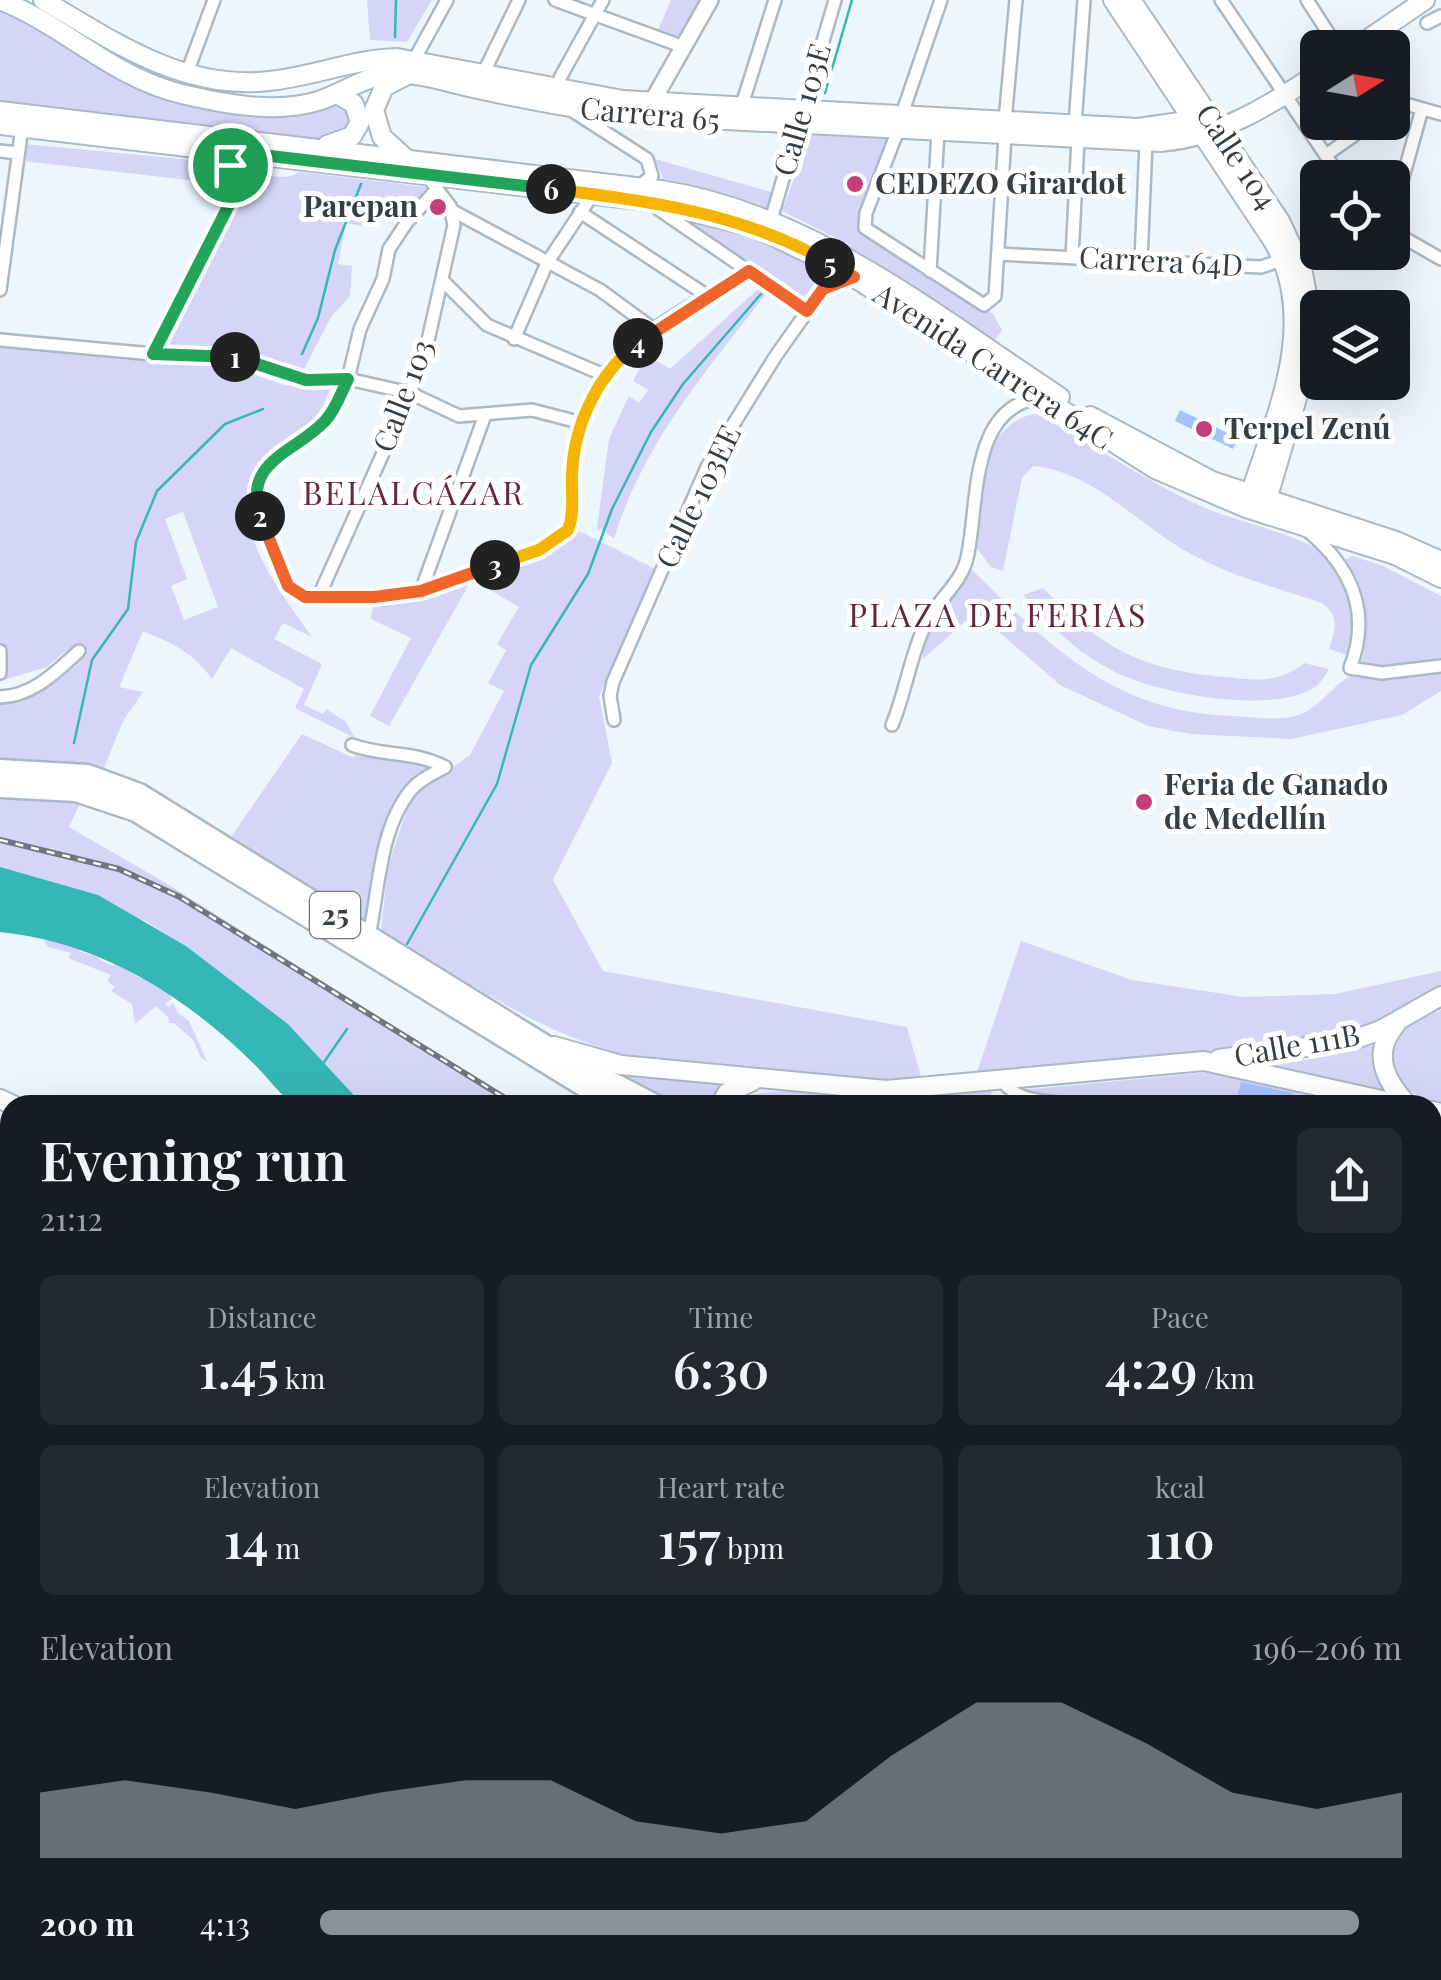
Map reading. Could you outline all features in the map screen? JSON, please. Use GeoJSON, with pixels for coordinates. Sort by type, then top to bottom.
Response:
{"type":"FeatureCollection","features":[{"type":"Feature","properties":{"kind":"highway","name":"25"},"geometry":{"type":"LineString","coordinates":[[0,770],[86,775],[129,790],[536,1040],[637,1095]]}},
{"type":"Feature","properties":{"kind":"highway","name":"25"},"geometry":{"type":"LineString","coordinates":[[0,787],[76,791],[136,811],[599,1095]]}},
{"type":"Feature","properties":{"kind":"main road","name":"Carrera 65"},"geometry":{"type":"LineString","coordinates":[[0,0],[28,12],[97,57],[148,84],[203,98],[288,107],[412,67],[652,102],[741,108],[801,118]]}},
{"type":"Feature","properties":{"kind":"main road","name":"Carrera 65"},"geometry":{"type":"LineString","coordinates":[[43,0],[139,57],[188,73],[251,82],[374,59],[566,108],[1076,132],[1146,142],[1286,95],[1300,85]]}},
{"type":"Feature","properties":{"kind":"main road","name":"Calle 104"},"geometry":{"type":"LineString","coordinates":[[1113,0],[1206,124]]}},
{"type":"Feature","properties":{"kind":"main road","name":"Calle 104"},"geometry":{"type":"LineString","coordinates":[[1131,0],[1290,256],[1311,316],[1310,354],[1259,497]]}},
{"type":"Feature","properties":{"kind":"main road"},"geometry":{"type":"LineString","coordinates":[[1381,30],[1425,0]]}},
{"type":"Feature","properties":{"kind":"main road"},"geometry":{"type":"LineString","coordinates":[[404,158],[378,131],[374,110],[384,88],[412,67]]}},
{"type":"Feature","properties":{"kind":"main road"},"geometry":{"type":"LineString","coordinates":[[288,107],[304,94],[302,83],[294,77]]}},
{"type":"Feature","properties":{"kind":"main road"},"geometry":{"type":"LineString","coordinates":[[317,146],[346,140],[359,128],[358,110],[337,94]]}},
{"type":"Feature","properties":{"kind":"main road","name":"Avenida Carrera 64C"},"geometry":{"type":"LineString","coordinates":[[0,112],[317,146],[642,194],[754,227],[854,277],[1117,448],[1189,486],[1395,555],[1441,578]]}},
{"type":"Feature","properties":{"kind":"main road","name":"Carrera 65"},"geometry":{"type":"LineString","coordinates":[[899,124],[938,132],[1005,128]]}},
{"type":"Feature","properties":{"kind":"main road","name":"Carrera 65"},"geometry":{"type":"LineString","coordinates":[[1076,132],[1206,124]]}},
{"type":"Feature","properties":{"kind":"main road","name":"Avenida Carrera 64C"},"geometry":{"type":"LineString","coordinates":[[0,125],[437,180],[594,194],[701,198],[771,220],[841,254],[1124,437],[1212,481],[1411,546],[1441,560]]}},
{"type":"Feature","properties":{"kind":"main road","name":"Calle 111B"},"geometry":{"type":"LineString","coordinates":[[536,1040],[622,1065],[886,1090],[1204,1061],[1334,1044],[1400,1020],[1441,996]]}},
{"type":"Feature","properties":{"kind":"main road"},"geometry":{"type":"LineString","coordinates":[[1398,1095],[1382,1065],[1384,1043],[1400,1020]]}},
{"type":"Feature","properties":{"kind":"main road"},"geometry":{"type":"LineString","coordinates":[[1204,1061],[1360,1095]]}},
{"type":"Feature","properties":{"kind":"main road"},"geometry":{"type":"LineString","coordinates":[[726,1095],[735,1088],[764,1080]]}},
{"type":"Feature","properties":{"kind":"street"},"geometry":{"type":"LineString","coordinates":[[188,73],[214,0]]}},
{"type":"Feature","properties":{"kind":"street"},"geometry":{"type":"LineString","coordinates":[[412,67],[447,0]]}},
{"type":"Feature","properties":{"kind":"street"},"geometry":{"type":"LineString","coordinates":[[482,76],[518,0]]}},
{"type":"Feature","properties":{"kind":"street"},"geometry":{"type":"LineString","coordinates":[[555,0],[684,47]]}},
{"type":"Feature","properties":{"kind":"street"},"geometry":{"type":"LineString","coordinates":[[560,78],[604,0]]}},
{"type":"Feature","properties":{"kind":"street"},"geometry":{"type":"LineString","coordinates":[[652,102],[710,0]]}},
{"type":"Feature","properties":{"kind":"street"},"geometry":{"type":"LineString","coordinates":[[741,108],[775,0]]}},
{"type":"Feature","properties":{"kind":"street","name":"Calle 103E"},"geometry":{"type":"LineString","coordinates":[[771,220],[836,0]]}},
{"type":"Feature","properties":{"kind":"street"},"geometry":{"type":"LineString","coordinates":[[941,0],[864,222],[869,232],[979,302],[992,302],[998,254],[1016,0]]}},
{"type":"Feature","properties":{"kind":"street"},"geometry":{"type":"LineString","coordinates":[[1072,258],[1084,0]]}},
{"type":"Feature","properties":{"kind":"street"},"geometry":{"type":"LineString","coordinates":[[1221,0],[1329,160]]}},
{"type":"Feature","properties":{"kind":"street"},"geometry":{"type":"LineString","coordinates":[[1307,0],[1326,30]]}},
{"type":"Feature","properties":{"kind":"street"},"geometry":{"type":"LineString","coordinates":[[1427,24],[1441,16]]}},
{"type":"Feature","properties":{"kind":"street"},"geometry":{"type":"LineString","coordinates":[[1410,105],[1441,114]]}},
{"type":"Feature","properties":{"kind":"street"},"geometry":{"type":"LineString","coordinates":[[566,108],[647,159],[652,176],[642,194],[807,311]]}},
{"type":"Feature","properties":{"kind":"street"},"geometry":{"type":"LineString","coordinates":[[1408,160],[1422,109]]}},
{"type":"Feature","properties":{"kind":"street"},"geometry":{"type":"LineString","coordinates":[[0,290],[22,128]]}},
{"type":"Feature","properties":{"kind":"street"},"geometry":{"type":"LineString","coordinates":[[930,271],[938,132]]}},
{"type":"Feature","properties":{"kind":"street"},"geometry":{"type":"LineString","coordinates":[[1326,155],[1348,140]]}},
{"type":"Feature","properties":{"kind":"street"},"geometry":{"type":"LineString","coordinates":[[1140,261],[1146,142]]}},
{"type":"Feature","properties":{"kind":"street"},"geometry":{"type":"LineString","coordinates":[[153,354],[234,195],[230,165],[212,149]]}},
{"type":"Feature","properties":{"kind":"street"},"geometry":{"type":"LineString","coordinates":[[0,151],[18,153]]}},
{"type":"Feature","properties":{"kind":"street"},"geometry":{"type":"LineString","coordinates":[[656,331],[630,308],[453,211],[437,180],[390,250],[383,279],[360,329],[348,379],[322,424],[268,466],[258,479],[259,514],[292,592],[318,598],[421,591],[539,550],[568,530],[573,510],[574,455],[582,423],[604,375],[626,352],[749,271]]}},
{"type":"Feature","properties":{"kind":"street"},"geometry":{"type":"LineString","coordinates":[[514,339],[548,262],[594,194]]}},
{"type":"Feature","properties":{"kind":"street","name":"Calle 103"},"geometry":{"type":"LineString","coordinates":[[318,598],[410,393],[443,281],[453,234],[453,211]]}},
{"type":"Feature","properties":{"kind":"street"},"geometry":{"type":"LineString","coordinates":[[580,212],[709,297]]}},
{"type":"Feature","properties":{"kind":"street"},"geometry":{"type":"LineString","coordinates":[[1410,241],[1441,259]]}},
{"type":"Feature","properties":{"kind":"street","name":"Carrera 64D"},"geometry":{"type":"LineString","coordinates":[[998,254],[1261,267],[1300,250]]}},
{"type":"Feature","properties":{"kind":"street"},"geometry":{"type":"LineString","coordinates":[[820,257],[826,279],[823,289]]}},
{"type":"Feature","properties":{"kind":"street"},"geometry":{"type":"LineString","coordinates":[[823,289],[854,277]]}},
{"type":"Feature","properties":{"kind":"street"},"geometry":{"type":"LineString","coordinates":[[443,281],[477,317],[514,339],[604,375]]}},
{"type":"Feature","properties":{"kind":"street","name":"Calle 103EE"},"geometry":{"type":"LineString","coordinates":[[614,720],[610,696],[613,682],[707,467],[774,356],[823,289]]}},
{"type":"Feature","properties":{"kind":"street"},"geometry":{"type":"LineString","coordinates":[[0,340],[153,354],[220,354],[306,380],[348,379],[410,393],[460,416],[532,410],[582,423]]}},
{"type":"Feature","properties":{"kind":"street"},"geometry":{"type":"LineString","coordinates":[[892,725],[927,620],[962,569],[987,443],[998,422],[1014,405],[1041,398]]}},
{"type":"Feature","properties":{"kind":"street"},"geometry":{"type":"LineString","coordinates":[[421,591],[485,415]]}},
{"type":"Feature","properties":{"kind":"street"},"geometry":{"type":"LineString","coordinates":[[1302,526],[1333,558],[1356,600],[1362,627],[1350,668],[1382,673],[1441,666]]}},
{"type":"Feature","properties":{"kind":"street"},"geometry":{"type":"LineString","coordinates":[[1411,546],[1441,552]]}},
{"type":"Feature","properties":{"kind":"street"},"geometry":{"type":"LineString","coordinates":[[0,651],[0,673]]}},
{"type":"Feature","properties":{"kind":"street"},"geometry":{"type":"LineString","coordinates":[[0,697],[14,696],[49,679],[79,651]]}},
{"type":"Feature","properties":{"kind":"street"},"geometry":{"type":"LineString","coordinates":[[352,744],[375,751],[421,755],[444,767],[420,781],[402,806],[378,875],[369,936]]}},
{"type":"Feature","properties":{"kind":"street"},"geometry":{"type":"LineString","coordinates":[[1003,1080],[1017,1095]]}},
{"type":"Feature","properties":{"kind":"shaded area"},"geometry":{"type":"Polygon","coordinates":[[[367,0],[432,0],[407,42],[370,40],[367,0]]]}},
{"type":"Feature","properties":{"kind":"shaded area"},"geometry":{"type":"Polygon","coordinates":[[[671,0],[702,0],[681,38],[658,30],[671,0]]]}},
{"type":"Feature","properties":{"kind":"shaded area"},"geometry":{"type":"Polygon","coordinates":[[[0,10],[30,22],[158,94],[337,102],[346,106],[354,122],[336,138],[311,138],[0,104],[0,10]]]}},
{"type":"Feature","properties":{"kind":"shaded area"},"geometry":{"type":"Polygon","coordinates":[[[811,133],[888,138],[857,227],[993,314],[1002,330],[992,344],[848,250],[850,245],[782,211],[811,133]]]}},
{"type":"Feature","properties":{"kind":"shaded area"},"geometry":{"type":"Polygon","coordinates":[[[25,144],[213,162],[224,168],[232,185],[23,161],[25,144]]]}},
{"type":"Feature","properties":{"kind":"shaded area"},"geometry":{"type":"Polygon","coordinates":[[[655,159],[771,192],[767,211],[664,181],[655,159]]]}},
{"type":"Feature","properties":{"kind":"shaded area"},"geometry":{"type":"Polygon","coordinates":[[[236,166],[275,177],[299,172],[427,187],[413,205],[389,195],[363,226],[346,223],[338,264],[352,266],[350,296],[331,317],[303,371],[218,347],[165,345],[240,193],[236,166]]]}},
{"type":"Feature","properties":{"kind":"shaded area"},"geometry":{"type":"Polygon","coordinates":[[[680,220],[750,234],[818,269],[819,281],[807,302],[680,220]]]}},
{"type":"Feature","properties":{"kind":"shaded area"},"geometry":{"type":"Polygon","coordinates":[[[758,289],[765,295],[659,439],[627,502],[614,538],[597,528],[609,439],[629,396],[639,403],[648,390],[633,381],[647,355],[670,369],[758,289]]]}},
{"type":"Feature","properties":{"kind":"shaded area"},"geometry":{"type":"Polygon","coordinates":[[[0,346],[218,362],[284,385],[331,387],[313,421],[271,454],[254,475],[247,498],[256,547],[268,572],[312,637],[283,623],[274,639],[322,664],[304,705],[323,714],[326,709],[346,722],[355,738],[295,708],[304,689],[231,648],[212,679],[182,650],[143,631],[119,687],[143,692],[123,721],[104,768],[0,763],[0,702],[42,689],[77,664],[67,650],[47,667],[0,681],[0,346]],[[183,512],[165,519],[187,579],[171,586],[184,620],[218,607],[183,512]]]}},
{"type":"Feature","properties":{"kind":"shaded area"},"geometry":{"type":"Polygon","coordinates":[[[1036,414],[1183,497],[1320,551],[1341,572],[1347,585],[1352,613],[1350,656],[1329,649],[1334,618],[1322,603],[1199,558],[1099,491],[1056,471],[1033,466],[1022,478],[1003,571],[991,567],[975,546],[986,466],[1003,432],[1017,420],[1036,414]]]}},
{"type":"Feature","properties":{"kind":"shaded area"},"geometry":{"type":"Polygon","coordinates":[[[577,530],[657,570],[599,696],[612,763],[553,880],[603,971],[907,1027],[922,1080],[893,1083],[639,1058],[604,1049],[506,1005],[381,930],[388,866],[411,797],[470,755],[504,691],[488,683],[506,650],[497,644],[519,607],[472,579],[389,726],[370,716],[411,638],[371,619],[374,601],[541,553],[577,530]]]}},
{"type":"Feature","properties":{"kind":"shaded area"},"geometry":{"type":"Polygon","coordinates":[[[1352,556],[1381,565],[1441,596],[1441,658],[1389,667],[1361,666],[1365,624],[1359,594],[1345,560],[1352,556]]]}},
{"type":"Feature","properties":{"kind":"shaded area"},"geometry":{"type":"Polygon","coordinates":[[[972,570],[1030,625],[1088,671],[1119,689],[1191,712],[1256,718],[1295,716],[1350,676],[1381,678],[1441,672],[1441,691],[1402,715],[1291,739],[1191,734],[1148,726],[1060,685],[976,612],[923,659],[933,622],[972,570]]]}},
{"type":"Feature","properties":{"kind":"shaded area"},"geometry":{"type":"Polygon","coordinates":[[[1043,588],[1104,641],[1168,668],[1256,679],[1285,674],[1304,663],[1329,669],[1308,691],[1264,700],[1209,697],[1154,686],[1111,670],[1064,637],[1023,595],[1043,588]]]}},
{"type":"Feature","properties":{"kind":"shaded area"},"geometry":{"type":"Polygon","coordinates":[[[302,734],[354,758],[357,752],[395,756],[435,767],[405,787],[392,809],[372,876],[367,924],[229,840],[302,734]]]}},
{"type":"Feature","properties":{"kind":"shaded area"},"geometry":{"type":"Polygon","coordinates":[[[0,795],[82,799],[69,827],[169,885],[504,1095],[354,1095],[288,1024],[186,946],[145,921],[0,867],[0,795]]]}},
{"type":"Feature","properties":{"kind":"shaded area"},"geometry":{"type":"Polygon","coordinates":[[[43,939],[82,944],[79,951],[91,955],[93,950],[100,960],[113,966],[117,959],[121,960],[121,967],[140,978],[144,975],[167,986],[172,999],[165,1004],[169,1007],[173,1003],[189,1021],[207,1061],[201,1058],[193,1040],[169,1023],[156,1006],[135,1024],[132,1004],[111,991],[115,987],[107,981],[111,975],[68,958],[71,953],[48,947],[43,939]]]}},
{"type":"Feature","properties":{"kind":"shaded area"},"geometry":{"type":"Polygon","coordinates":[[[1021,941],[1132,980],[1244,997],[1335,994],[1441,971],[1441,987],[1372,1025],[1313,1041],[977,1072],[1021,941]]]}},
{"type":"Feature","properties":{"kind":"shaded area"},"geometry":{"type":"Polygon","coordinates":[[[1441,1010],[1441,1095],[1418,1095],[1391,1068],[1391,1045],[1399,1032],[1441,1010]]]}},
{"type":"Feature","properties":{"kind":"shaded area"},"geometry":{"type":"Polygon","coordinates":[[[1378,1043],[1376,1069],[1389,1094],[1258,1067],[1324,1057],[1378,1043]]]}},
{"type":"Feature","properties":{"kind":"shaded area"},"geometry":{"type":"Polygon","coordinates":[[[593,1065],[658,1078],[731,1083],[715,1095],[652,1095],[593,1065]]]}},
{"type":"Feature","properties":{"kind":"shaded area"},"geometry":{"type":"Polygon","coordinates":[[[1231,1070],[1324,1095],[1003,1095],[1231,1070]]]}},
{"type":"Feature","properties":{"kind":"shaded area"},"geometry":{"type":"Polygon","coordinates":[[[992,1085],[991,1095],[747,1095],[992,1085]]]}},
{"type":"Feature","properties":{"kind":"water"},"geometry":{"type":"Polygon","coordinates":[[[0,867],[98,895],[186,946],[288,1024],[354,1095],[284,1095],[201,1017],[139,976],[72,947],[0,932],[0,867]]]}},
{"type":"Feature","properties":{"kind":"building","name":"Terpel Zenú"},"geometry":{"type":"Polygon","coordinates":[[[1180,410],[1238,438],[1233,449],[1175,421],[1180,410]]]}},
{"type":"Feature","properties":{"kind":"building"},"geometry":{"type":"Polygon","coordinates":[[[1241,1082],[1293,1093],[1292,1095],[1238,1095],[1241,1082]]]}},
{"type":"Feature","properties":{"kind":"waterway"},"geometry":{"type":"LineString","coordinates":[[395,37],[396,0]]}},
{"type":"Feature","properties":{"kind":"waterway"},"geometry":{"type":"LineString","coordinates":[[825,93],[852,0]]}},
{"type":"Feature","properties":{"kind":"waterway"},"geometry":{"type":"LineString","coordinates":[[302,354],[318,318],[335,250],[361,184]]}},
{"type":"Feature","properties":{"kind":"waterway"},"geometry":{"type":"LineString","coordinates":[[407,944],[497,784],[531,665],[588,574],[612,509],[651,432],[683,384],[761,294]]}},
{"type":"Feature","properties":{"kind":"waterway"},"geometry":{"type":"LineString","coordinates":[[74,743],[92,660],[128,609],[136,542],[157,491],[225,424],[263,409]]}},
{"type":"Feature","properties":{"kind":"waterway"},"geometry":{"type":"LineString","coordinates":[[322,1065],[347,1029]]}},
{"type":"Feature","properties":{"kind":"railway"},"geometry":{"type":"LineString","coordinates":[[0,840],[119,869],[180,897],[500,1095]]}},
{"type":"Feature","properties":{"kind":"place","name":"CEDEZO Girardot"},"geometry":{"type":"Point","coordinates":[855,184]}},
{"type":"Feature","properties":{"kind":"place","name":"Parepan"},"geometry":{"type":"Point","coordinates":[438,207]}},
{"type":"Feature","properties":{"kind":"place","name":"Terpel Zenú"},"geometry":{"type":"Point","coordinates":[1204,429]}},
{"type":"Feature","properties":{"kind":"place","name":"Feria de Ganado de Medellín"},"geometry":{"type":"Point","coordinates":[1144,802]}},
{"type":"Feature","properties":{"kind":"district","name":"BELALCÁZAR"},"geometry":{"type":"Point","coordinates":[414,494]}},
{"type":"Feature","properties":{"kind":"district","name":"PLAZA DE FERIAS"},"geometry":{"type":"Point","coordinates":[998,616]}},
{"type":"Feature","properties":{"kind":"route"},"geometry":{"type":"LineString","coordinates":[[212,149],[647,201],[706,212],[754,227],[809,251],[854,277],[823,289],[807,311],[749,271],[626,352],[604,375],[582,423],[574,455],[572,522],[554,543],[421,591],[374,597],[299,596],[285,580],[259,514],[258,479],[268,466],[330,416],[348,379],[306,380],[220,354],[153,354],[234,195],[230,165],[212,149]]}}]}
